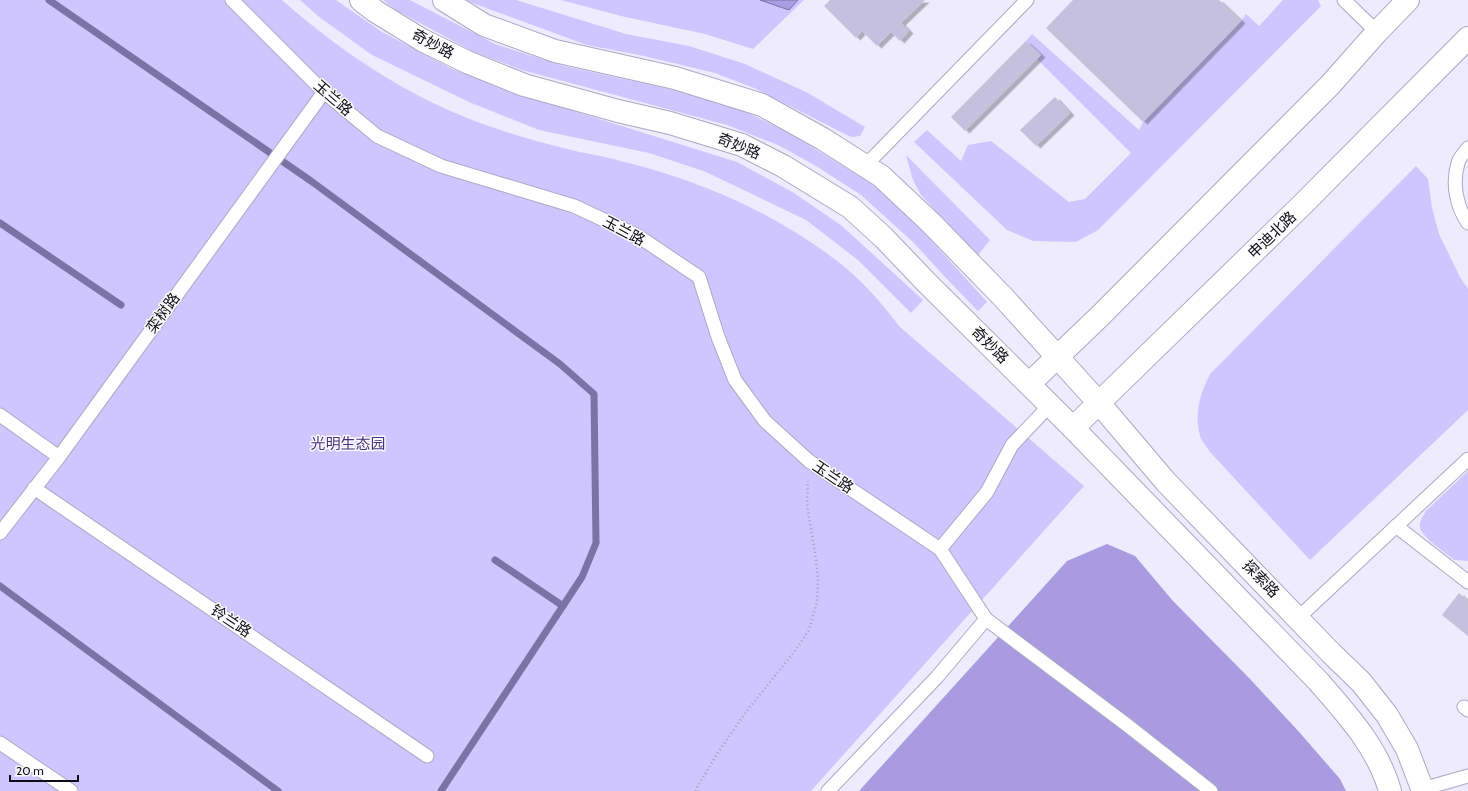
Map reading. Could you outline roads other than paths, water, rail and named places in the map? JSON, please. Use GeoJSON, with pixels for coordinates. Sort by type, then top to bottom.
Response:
{"type":"FeatureCollection","features":[{"type":"Feature","properties":{"kind":"street","name":"奇妙路"},"geometry":{"type":"LineString","coordinates":[[362,0],[375,11],[422,40],[467,62],[524,85],[719,137],[742,145],[783,166],[850,207],[884,238],[926,282],[1050,405]]}},
{"type":"Feature","properties":{"kind":"street"},"geometry":{"type":"LineString","coordinates":[[444,0],[484,25],[555,51],[675,78],[762,105],[823,139],[881,176],[931,223],[1003,297],[1058,357]]}},
{"type":"Feature","properties":{"kind":"street"},"geometry":{"type":"LineString","coordinates":[[1029,384],[1058,357],[1330,85],[1377,32],[1408,0]]}},
{"type":"Feature","properties":{"kind":"street","name":"申迪北路"},"geometry":{"type":"LineString","coordinates":[[1073,428],[1302,205],[1468,38]]}},
{"type":"Feature","properties":{"kind":"street","name":"探索路"},"geometry":{"type":"LineString","coordinates":[[1058,357],[1166,482],[1361,682],[1387,715],[1407,749],[1423,790]]}},
{"type":"Feature","properties":{"kind":"street","name":"探索路"},"geometry":{"type":"LineString","coordinates":[[1050,405],[1318,681],[1373,750],[1386,776],[1390,791]]}},
{"type":"Feature","properties":{"kind":"lane","name":"玉兰路"},"geometry":{"type":"LineString","coordinates":[[232,0],[324,92],[378,136],[440,166],[574,206],[638,236],[700,277],[718,337],[735,380],[765,421],[809,461],[940,549]]}},
{"type":"Feature","properties":{"kind":"lane"},"geometry":{"type":"LineString","coordinates":[[865,166],[1027,0]]}},
{"type":"Feature","properties":{"kind":"lane"},"geometry":{"type":"LineString","coordinates":[[1344,0],[1377,32]]}},
{"type":"Feature","properties":{"kind":"lane","name":"栾树路"},"geometry":{"type":"LineString","coordinates":[[0,533],[59,457],[324,92]]}},
{"type":"Feature","properties":{"kind":"lane"},"geometry":{"type":"LineString","coordinates":[[1468,148],[1458,162],[1455,179],[1456,198],[1468,223]]}},
{"type":"Feature","properties":{"kind":"lane"},"geometry":{"type":"LineString","coordinates":[[1050,405],[1012,445],[987,492],[940,549],[986,618],[1121,720],[1211,791]]}},
{"type":"Feature","properties":{"kind":"lane"},"geometry":{"type":"LineString","coordinates":[[0,415],[59,457]]}},
{"type":"Feature","properties":{"kind":"lane"},"geometry":{"type":"LineString","coordinates":[[1298,618],[1468,459]]}},
{"type":"Feature","properties":{"kind":"lane","name":"铃兰路"},"geometry":{"type":"LineString","coordinates":[[34,488],[427,756]]}},
{"type":"Feature","properties":{"kind":"lane"},"geometry":{"type":"LineString","coordinates":[[1396,526],[1468,582]]}},
{"type":"Feature","properties":{"kind":"lane"},"geometry":{"type":"LineString","coordinates":[[828,791],[937,677],[986,618]]}},
{"type":"Feature","properties":{"kind":"lane"},"geometry":{"type":"LineString","coordinates":[[0,743],[71,791]]}},
{"type":"Feature","properties":{"kind":"lane"},"geometry":{"type":"LineString","coordinates":[[1423,790],[1468,776]]}},
{"type":"Feature","properties":{"kind":"waterway"},"geometry":{"type":"LineString","coordinates":[[49,0],[311,181],[560,364],[594,394],[596,543],[582,577],[441,791]]}},
{"type":"Feature","properties":{"kind":"waterway"},"geometry":{"type":"LineString","coordinates":[[0,223],[121,305]]}},
{"type":"Feature","properties":{"kind":"waterway"},"geometry":{"type":"LineString","coordinates":[[495,560],[563,606]]}},
{"type":"Feature","properties":{"kind":"waterway"},"geometry":{"type":"LineString","coordinates":[[0,586],[278,791]]}},
{"type":"Feature","properties":{"kind":"park label","name":"光明生态园"},"geometry":{"type":"Point","coordinates":[348,444]}}]}
